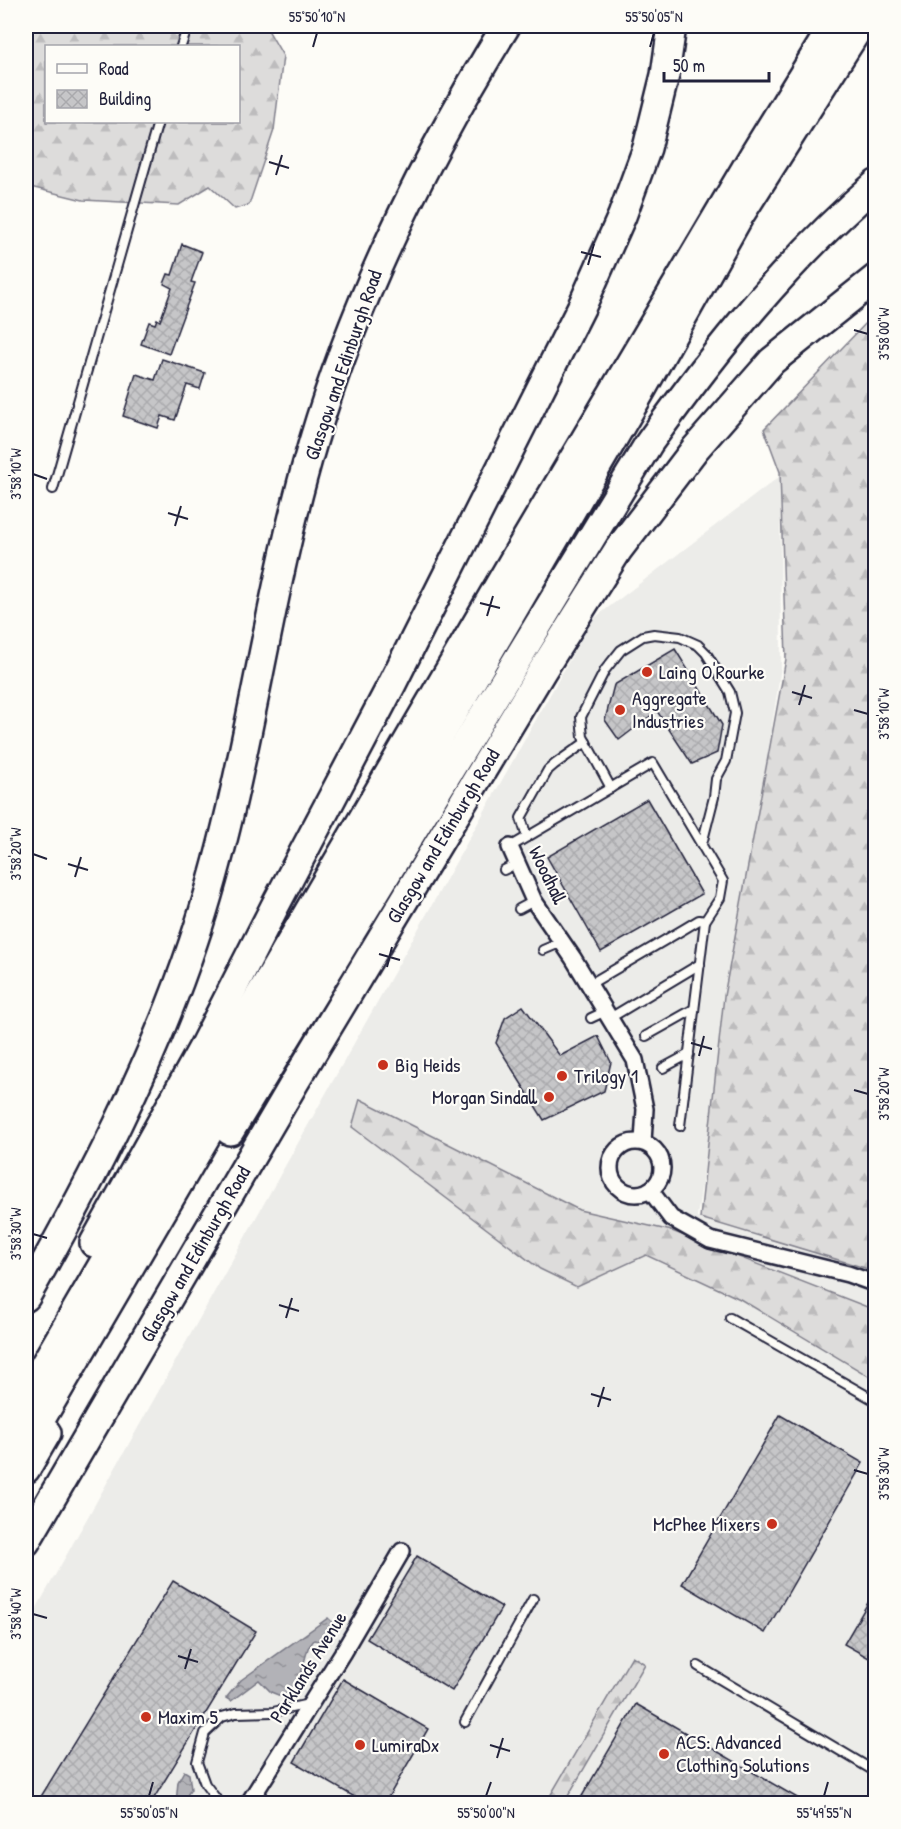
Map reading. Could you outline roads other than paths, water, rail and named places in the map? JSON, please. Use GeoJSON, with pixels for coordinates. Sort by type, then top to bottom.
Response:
{"type":"FeatureCollection","features":[{"type":"Feature","properties":{"kind":"highway","name":"Glasgow and Edinburgh Road"},"geometry":{"type":"LineString","coordinates":[[26,1297],[122,1119],[164,1022],[194,941],[228,823],[301,486],[325,404],[356,318],[388,240],[422,173],[456,109],[506,26]]}},
{"type":"Feature","properties":{"kind":"highway"},"geometry":{"type":"LineString","coordinates":[[26,1365],[203,1047],[317,824],[392,686],[582,306],[622,216],[647,148],[665,75],[672,26]]}},
{"type":"Feature","properties":{"kind":"highway"},"geometry":{"type":"LineString","coordinates":[[26,1396],[523,543],[833,26]]}},
{"type":"Feature","properties":{"kind":"highway"},"geometry":{"type":"LineString","coordinates":[[26,1445],[640,393],[740,215],[860,26]]}},
{"type":"Feature","properties":{"kind":"highway"},"geometry":{"type":"LineString","coordinates":[[26,1468],[649,443],[746,314],[836,218],[876,184]]}},
{"type":"Feature","properties":{"kind":"highway","name":"Glasgow and Edinburgh Road"},"geometry":{"type":"LineString","coordinates":[[26,1542],[295,1082],[618,550],[695,449],[772,362],[876,278]]}},
{"type":"Feature","properties":{"kind":"highway"},"geometry":{"type":"LineString","coordinates":[[379,837],[416,795],[558,567],[603,500],[630,475]]}},
{"type":"Feature","properties":{"kind":"street","name":"Woodhall"},"geometry":{"type":"LineString","coordinates":[[510,846],[534,901],[590,984],[635,1060],[645,1109],[643,1142]]}},
{"type":"Feature","properties":{"kind":"street"},"geometry":{"type":"LineString","coordinates":[[631,1142],[643,1142],[660,1156],[662,1165],[658,1181],[650,1190],[642,1193],[625,1192],[616,1185],[610,1173],[610,1161],[618,1148],[631,1142]]}},
{"type":"Feature","properties":{"kind":"street"},"geometry":{"type":"LineString","coordinates":[[650,1190],[671,1218],[710,1240],[848,1274],[876,1284]]}},
{"type":"Feature","properties":{"kind":"street","name":"Parklands Avenue"},"geometry":{"type":"LineString","coordinates":[[248,1803],[343,1652],[402,1551]]}},
{"type":"Feature","properties":{"kind":"lane"},"geometry":{"type":"LineString","coordinates":[[181,45],[188,26]]}},
{"type":"Feature","properties":{"kind":"lane"},"geometry":{"type":"LineString","coordinates":[[53,489],[158,123]]}},
{"type":"Feature","properties":{"kind":"lane"},"geometry":{"type":"LineString","coordinates":[[611,788],[583,737],[582,717],[605,670],[621,650],[643,636],[654,633],[680,638],[698,645],[706,653],[730,692],[735,713],[726,761],[716,779],[714,797],[702,844]]}},
{"type":"Feature","properties":{"kind":"lane"},"geometry":{"type":"LineString","coordinates":[[526,837],[521,818],[548,770],[586,742]]}},
{"type":"Feature","properties":{"kind":"lane","name":"Woodhall"},"geometry":{"type":"LineString","coordinates":[[510,846],[653,763],[723,881],[720,898],[705,921]]}},
{"type":"Feature","properties":{"kind":"lane"},"geometry":{"type":"LineString","coordinates":[[504,870],[518,863]]}},
{"type":"Feature","properties":{"kind":"lane"},"geometry":{"type":"LineString","coordinates":[[519,909],[534,901]]}},
{"type":"Feature","properties":{"kind":"lane"},"geometry":{"type":"LineString","coordinates":[[590,984],[684,928],[699,920],[705,921],[681,1126]]}},
{"type":"Feature","properties":{"kind":"lane"},"geometry":{"type":"LineString","coordinates":[[543,950],[562,942]]}},
{"type":"Feature","properties":{"kind":"lane"},"geometry":{"type":"LineString","coordinates":[[591,1018],[608,1015],[700,964]]}},
{"type":"Feature","properties":{"kind":"lane"},"geometry":{"type":"LineString","coordinates":[[646,1036],[694,1009]]}},
{"type":"Feature","properties":{"kind":"lane"},"geometry":{"type":"LineString","coordinates":[[663,1068],[689,1054]]}},
{"type":"Feature","properties":{"kind":"lane"},"geometry":{"type":"LineString","coordinates":[[730,1318],[876,1401]]}},
{"type":"Feature","properties":{"kind":"lane"},"geometry":{"type":"LineString","coordinates":[[465,1722],[533,1599]]}},
{"type":"Feature","properties":{"kind":"lane"},"geometry":{"type":"LineString","coordinates":[[698,1666],[876,1772]]}},
{"type":"Feature","properties":{"kind":"lane"},"geometry":{"type":"LineString","coordinates":[[220,1803],[205,1784],[197,1762],[205,1733],[222,1717],[236,1713],[273,1712],[309,1704]]}},
{"type":"Feature","properties":{"kind":"water"},"geometry":{"type":"Polygon","coordinates":[[[328,1618],[332,1622],[323,1642],[314,1640],[308,1648],[298,1685],[283,1697],[271,1692],[259,1680],[231,1701],[226,1698],[241,1680],[328,1618]]]}},
{"type":"Feature","properties":{"kind":"water"},"geometry":{"type":"Polygon","coordinates":[[[184,1771],[189,1774],[191,1789],[186,1797],[187,1803],[176,1803],[178,1782],[184,1771]]]}},
{"type":"Feature","properties":{"kind":"place","name":"Laing O'Rourke"},"geometry":{"type":"Point","coordinates":[647,672]}},
{"type":"Feature","properties":{"kind":"place","name":"Aggregate Industries"},"geometry":{"type":"Point","coordinates":[620,710]}},
{"type":"Feature","properties":{"kind":"place","name":"Big Heids"},"geometry":{"type":"Point","coordinates":[383,1065]}},
{"type":"Feature","properties":{"kind":"place","name":"Trilogy 1"},"geometry":{"type":"Point","coordinates":[562,1076]}},
{"type":"Feature","properties":{"kind":"place","name":"Morgan Sindall"},"geometry":{"type":"Point","coordinates":[549,1097]}},
{"type":"Feature","properties":{"kind":"place","name":"McPhee Mixers"},"geometry":{"type":"Point","coordinates":[772,1524]}},
{"type":"Feature","properties":{"kind":"place","name":"Maxim 5"},"geometry":{"type":"Point","coordinates":[146,1717]}},
{"type":"Feature","properties":{"kind":"place","name":"LumiraDx"},"geometry":{"type":"Point","coordinates":[360,1745]}},
{"type":"Feature","properties":{"kind":"place","name":"ACS: Advanced Clothing Solutions"},"geometry":{"type":"Point","coordinates":[664,1754]}}]}
